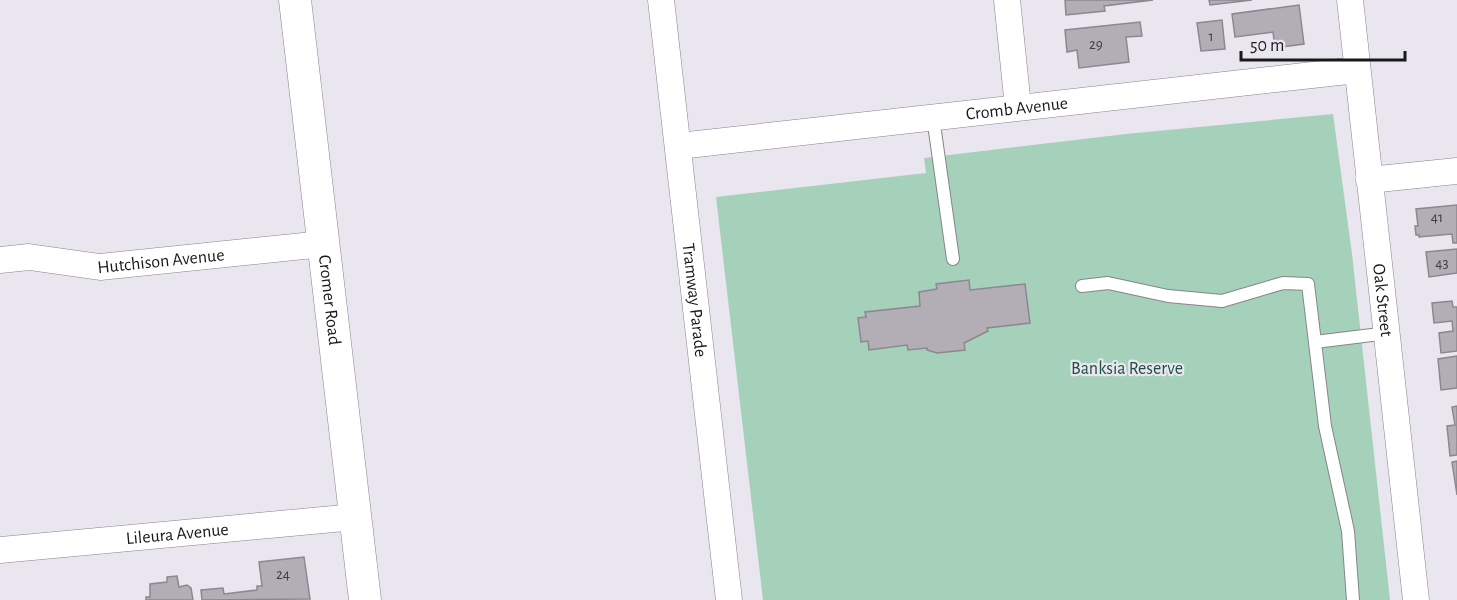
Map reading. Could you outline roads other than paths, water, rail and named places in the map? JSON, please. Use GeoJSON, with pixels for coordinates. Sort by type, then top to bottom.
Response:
{"type":"FeatureCollection","features":[{"type":"Feature","properties":{"kind":"street","name":"Cromer Road"},"geometry":{"type":"LineString","coordinates":[[295,0],[365,600]]}},
{"type":"Feature","properties":{"kind":"street","name":"Tramway Parade"},"geometry":{"type":"LineString","coordinates":[[662,0],[729,600]]}},
{"type":"Feature","properties":{"kind":"street"},"geometry":{"type":"LineString","coordinates":[[1006,0],[1018,107]]}},
{"type":"Feature","properties":{"kind":"street","name":"Oak Street"},"geometry":{"type":"LineString","coordinates":[[1350,0],[1416,600]]}},
{"type":"Feature","properties":{"kind":"street","name":"Cromb Avenue"},"geometry":{"type":"LineString","coordinates":[[679,146],[1357,70]]}},
{"type":"Feature","properties":{"kind":"street"},"geometry":{"type":"LineString","coordinates":[[1369,180],[1457,171]]}},
{"type":"Feature","properties":{"kind":"street","name":"Hutchison Avenue"},"geometry":{"type":"LineString","coordinates":[[0,260],[29,257],[100,267],[323,244]]}},
{"type":"Feature","properties":{"kind":"street","name":"Lileura Avenue"},"geometry":{"type":"LineString","coordinates":[[0,550],[355,517]]}},
{"type":"Feature","properties":{"kind":"lane"},"geometry":{"type":"LineString","coordinates":[[933,117],[953,259]]}},
{"type":"Feature","properties":{"kind":"lane"},"geometry":{"type":"LineString","coordinates":[[1082,286],[1108,283],[1168,296],[1222,301],[1283,283],[1308,284],[1325,426],[1348,531],[1353,600]]}},
{"type":"Feature","properties":{"kind":"lane"},"geometry":{"type":"LineString","coordinates":[[1315,342],[1388,333]]}},
{"type":"Feature","properties":{"kind":"park label","name":"Banksia Reserve"},"geometry":{"type":"Point","coordinates":[1127,368]}}]}
